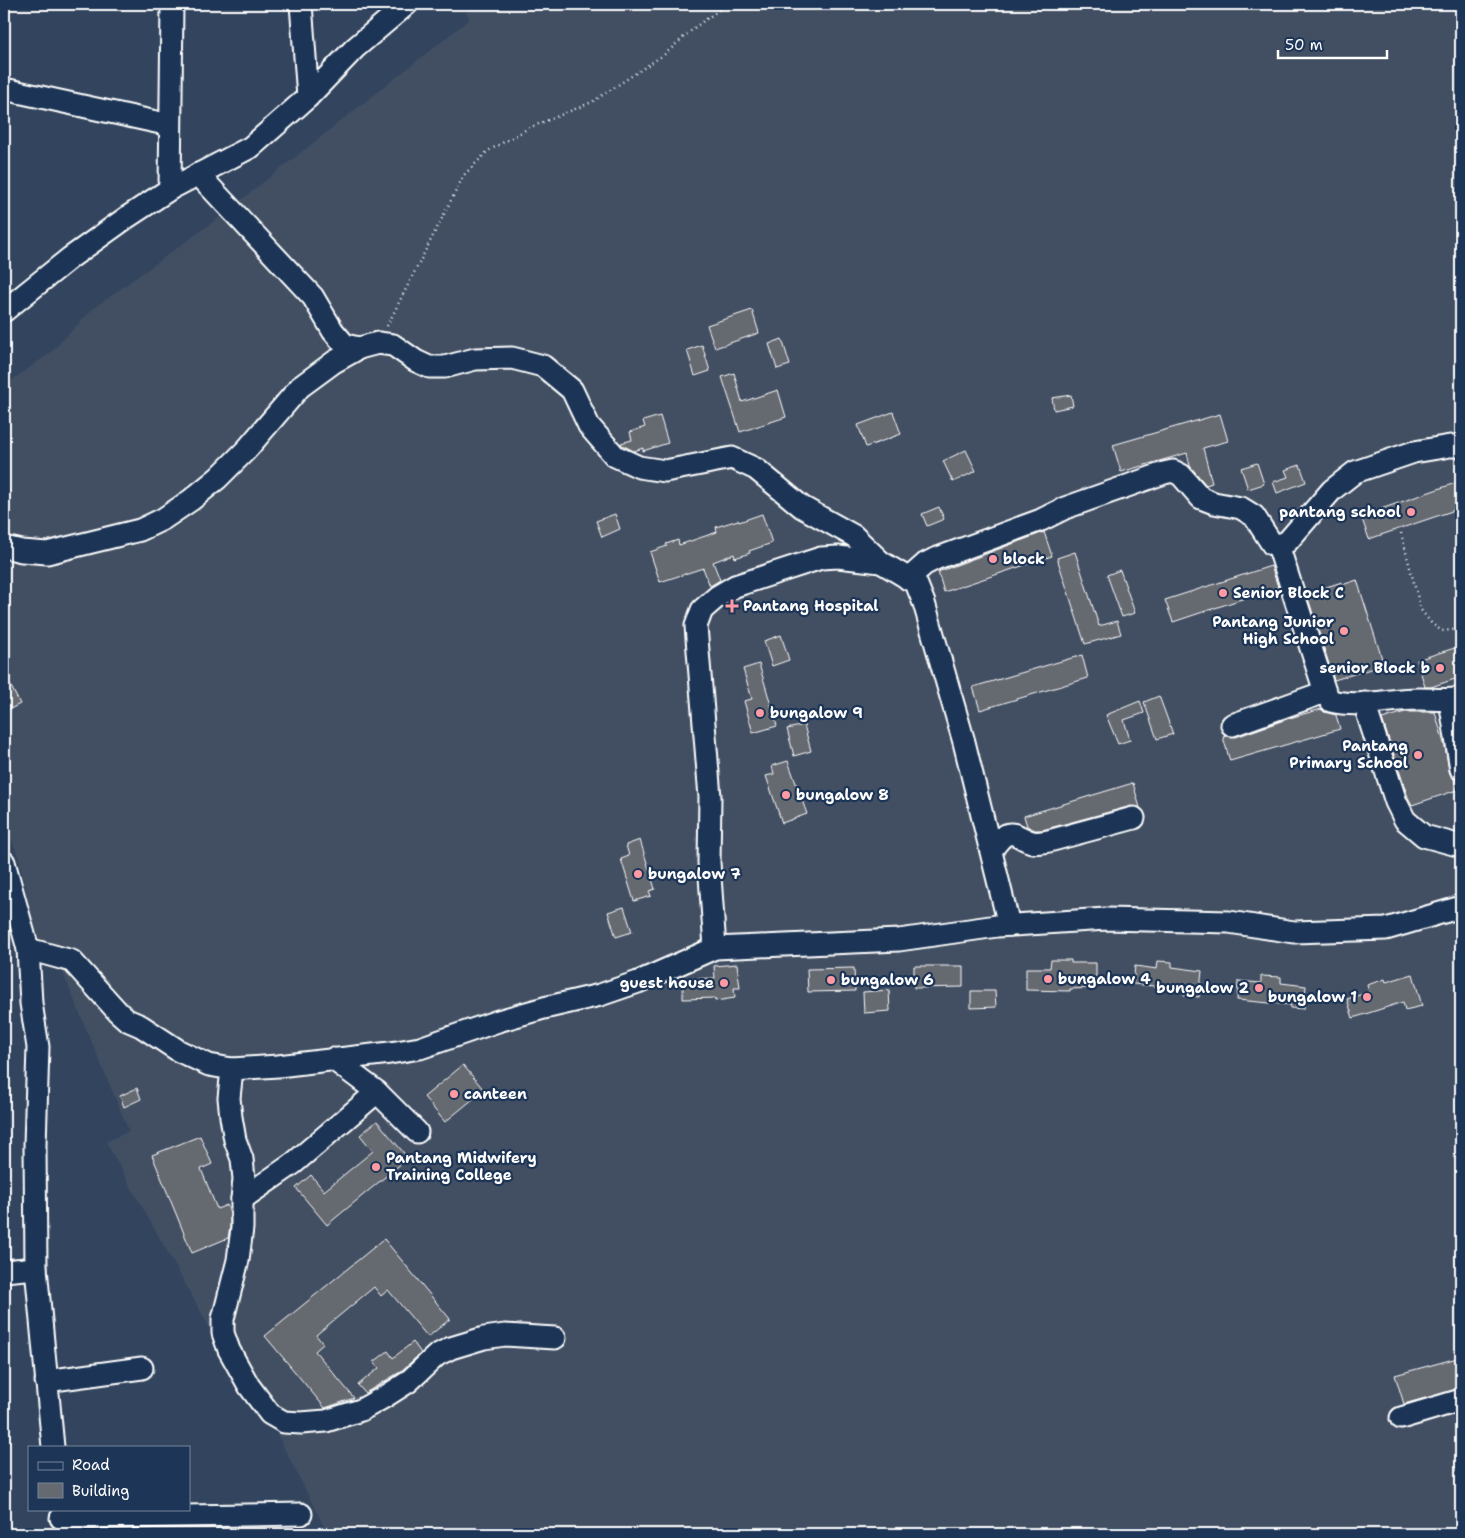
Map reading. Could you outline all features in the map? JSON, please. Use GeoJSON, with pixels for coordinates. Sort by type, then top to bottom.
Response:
{"type":"FeatureCollection","features":[{"type":"Feature","properties":{"kind":"street"},"geometry":{"type":"LineString","coordinates":[[170,189],[172,4]]}},
{"type":"Feature","properties":{"kind":"street"},"geometry":{"type":"LineString","coordinates":[[301,4],[308,97]]}},
{"type":"Feature","properties":{"kind":"street"},"geometry":{"type":"LineString","coordinates":[[4,311],[70,258],[126,218],[170,189],[251,147],[308,97],[355,48],[407,4]]}},
{"type":"Feature","properties":{"kind":"street"},"geometry":{"type":"LineString","coordinates":[[4,89],[170,125]]}},
{"type":"Feature","properties":{"kind":"street"},"geometry":{"type":"LineString","coordinates":[[198,174],[313,297],[333,331],[346,344],[393,345],[416,361],[429,367],[445,367],[475,359],[512,358],[544,366],[572,390],[589,426],[615,456],[638,467],[665,471],[732,458],[756,469],[802,507],[854,536],[881,562],[916,584],[924,603],[964,742],[1010,925]]}},
{"type":"Feature","properties":{"kind":"street"},"geometry":{"type":"LineString","coordinates":[[4,547],[47,553],[140,530],[163,519],[191,500],[218,478],[247,449],[300,387],[334,362],[369,345]]}},
{"type":"Feature","properties":{"kind":"street"},"geometry":{"type":"LineString","coordinates":[[908,579],[925,564],[935,559],[1040,520],[1065,508],[1174,471],[1181,475],[1201,498],[1214,503],[1242,508],[1254,516],[1272,544],[1278,545],[1288,542],[1332,490],[1355,472],[1414,452],[1461,446]]}},
{"type":"Feature","properties":{"kind":"street"},"geometry":{"type":"LineString","coordinates":[[1278,545],[1324,692],[1331,701],[1343,704],[1419,699],[1456,699],[1461,769]]}},
{"type":"Feature","properties":{"kind":"street"},"geometry":{"type":"LineString","coordinates":[[715,948],[708,862],[710,797],[696,626],[702,610],[718,596],[735,586],[821,558],[838,557],[881,562]]}},
{"type":"Feature","properties":{"kind":"street"},"geometry":{"type":"LineString","coordinates":[[1232,725],[1324,692]]}},
{"type":"Feature","properties":{"kind":"street"},"geometry":{"type":"LineString","coordinates":[[1364,703],[1396,802],[1405,820],[1424,836],[1461,846]]}},
{"type":"Feature","properties":{"kind":"street"},"geometry":{"type":"LineString","coordinates":[[991,850],[1003,836],[1010,834],[1037,843],[1134,818]]}},
{"type":"Feature","properties":{"kind":"street"},"geometry":{"type":"LineString","coordinates":[[4,862],[28,949],[31,1003],[38,1046],[35,1145],[36,1268],[53,1446]]}},
{"type":"Feature","properties":{"kind":"street"},"geometry":{"type":"LineString","coordinates":[[28,949],[72,961],[118,1012],[128,1020],[186,1054],[209,1065],[232,1069],[278,1066],[420,1048],[498,1021],[600,995],[638,982],[715,948],[899,940],[1010,925],[1106,919],[1229,922],[1294,932],[1386,929],[1461,907]]}},
{"type":"Feature","properties":{"kind":"street"},"geometry":{"type":"LineString","coordinates":[[333,1059],[377,1092],[417,1132]]}},
{"type":"Feature","properties":{"kind":"street"},"geometry":{"type":"LineString","coordinates":[[232,1069],[229,1098],[232,1125],[242,1159],[244,1179],[242,1228],[238,1260],[223,1319],[223,1333],[229,1350],[249,1386],[270,1414],[284,1422],[326,1421],[361,1410],[408,1382],[437,1355],[466,1343],[505,1335],[555,1338]]}},
{"type":"Feature","properties":{"kind":"street"},"geometry":{"type":"LineString","coordinates":[[242,1199],[294,1163],[377,1092]]}},
{"type":"Feature","properties":{"kind":"street"},"geometry":{"type":"LineString","coordinates":[[4,1271],[36,1268]]}},
{"type":"Feature","properties":{"kind":"street"},"geometry":{"type":"LineString","coordinates":[[46,1381],[142,1368]]}},
{"type":"Feature","properties":{"kind":"street"},"geometry":{"type":"LineString","coordinates":[[1401,1418],[1461,1400]]}},
{"type":"Feature","properties":{"kind":"street"},"geometry":{"type":"LineString","coordinates":[[61,1521],[301,1514]]}},
{"type":"Feature","properties":{"kind":"path"},"geometry":{"type":"LineString","coordinates":[[369,345],[420,265],[464,176],[488,151],[529,128],[592,102],[665,54],[694,28],[730,4]]}},
{"type":"Feature","properties":{"kind":"path"},"geometry":{"type":"LineString","coordinates":[[1401,532],[1421,610],[1432,624],[1442,630],[1461,629]]}},
{"type":"Feature","properties":{"kind":"shaded area","name":"Pantang Hospital"},"geometry":{"type":"Polygon","coordinates":[[[476,4],[1461,4],[1461,1534],[328,1534],[279,1438],[211,1330],[106,1142],[129,1131],[58,961],[42,963],[19,858],[4,826],[4,386],[49,354],[94,308],[212,223],[470,19],[466,12],[476,4]]]}},
{"type":"Feature","properties":{"kind":"building"},"geometry":{"type":"Polygon","coordinates":[[[752,310],[759,333],[715,348],[707,325],[752,310]]]}},
{"type":"Feature","properties":{"kind":"building"},"geometry":{"type":"Polygon","coordinates":[[[782,339],[790,365],[777,369],[769,344],[782,339]]]}},
{"type":"Feature","properties":{"kind":"building"},"geometry":{"type":"Polygon","coordinates":[[[702,345],[710,371],[695,376],[687,350],[702,345]]]}},
{"type":"Feature","properties":{"kind":"building"},"geometry":{"type":"Polygon","coordinates":[[[734,373],[742,402],[778,390],[786,417],[740,432],[722,377],[734,373]]]}},
{"type":"Feature","properties":{"kind":"building"},"geometry":{"type":"Polygon","coordinates":[[[1071,395],[1073,406],[1054,410],[1052,398],[1071,395]]]}},
{"type":"Feature","properties":{"kind":"building"},"geometry":{"type":"Polygon","coordinates":[[[893,412],[901,434],[866,447],[858,425],[893,412]]]}},
{"type":"Feature","properties":{"kind":"building"},"geometry":{"type":"Polygon","coordinates":[[[1220,414],[1228,441],[1203,448],[1212,483],[1206,485],[1190,466],[1187,453],[1121,472],[1113,445],[1220,414]]]}},
{"type":"Feature","properties":{"kind":"building"},"geometry":{"type":"Polygon","coordinates":[[[660,416],[668,443],[643,451],[643,448],[634,451],[622,445],[621,443],[632,440],[630,432],[645,427],[643,421],[660,416]]]}},
{"type":"Feature","properties":{"kind":"building"},"geometry":{"type":"Polygon","coordinates":[[[966,450],[976,471],[953,482],[943,461],[966,450]]]}},
{"type":"Feature","properties":{"kind":"building"},"geometry":{"type":"Polygon","coordinates":[[[1257,463],[1264,484],[1248,489],[1241,468],[1257,463]]]}},
{"type":"Feature","properties":{"kind":"building"},"geometry":{"type":"Polygon","coordinates":[[[1300,465],[1306,482],[1277,493],[1273,482],[1288,477],[1285,470],[1300,465]]]}},
{"type":"Feature","properties":{"kind":"building","name":"pantang school"},"geometry":{"type":"Polygon","coordinates":[[[1461,481],[1461,508],[1369,539],[1361,516],[1461,481]]]}},
{"type":"Feature","properties":{"kind":"building"},"geometry":{"type":"Polygon","coordinates":[[[939,507],[944,519],[927,526],[922,514],[939,507]]]}},
{"type":"Feature","properties":{"kind":"building"},"geometry":{"type":"Polygon","coordinates":[[[615,514],[620,529],[602,537],[596,521],[615,514]]]}},
{"type":"Feature","properties":{"kind":"building"},"geometry":{"type":"Polygon","coordinates":[[[762,514],[772,543],[735,558],[734,554],[713,562],[720,580],[710,586],[703,568],[660,582],[650,552],[678,540],[679,545],[717,532],[716,527],[762,514]]]}},
{"type":"Feature","properties":{"kind":"building","name":"block"},"geometry":{"type":"Polygon","coordinates":[[[1044,532],[1052,556],[944,592],[938,572],[1044,532]]]}},
{"type":"Feature","properties":{"kind":"building"},"geometry":{"type":"Polygon","coordinates":[[[1075,552],[1099,626],[1117,621],[1121,634],[1085,644],[1057,558],[1075,552]]]}},
{"type":"Feature","properties":{"kind":"building","name":"Senior Block C"},"geometry":{"type":"Polygon","coordinates":[[[1271,566],[1278,587],[1173,622],[1165,600],[1271,566]]]}},
{"type":"Feature","properties":{"kind":"building"},"geometry":{"type":"Polygon","coordinates":[[[1120,570],[1135,613],[1122,617],[1107,575],[1120,570]]]}},
{"type":"Feature","properties":{"kind":"building","name":"Pantang Junior High School"},"geometry":{"type":"Polygon","coordinates":[[[1357,580],[1384,665],[1334,680],[1307,595],[1342,582],[1342,585],[1357,580]]]}},
{"type":"Feature","properties":{"kind":"building"},"geometry":{"type":"Polygon","coordinates":[[[781,635],[789,660],[772,666],[764,641],[781,635]]]}},
{"type":"Feature","properties":{"kind":"building","name":"senior Block b"},"geometry":{"type":"Polygon","coordinates":[[[1461,646],[1461,677],[1431,687],[1425,687],[1417,660],[1461,646]]]}},
{"type":"Feature","properties":{"kind":"building"},"geometry":{"type":"Polygon","coordinates":[[[1082,655],[1088,678],[980,710],[973,687],[1082,655]]]}},
{"type":"Feature","properties":{"kind":"building","name":"bungalow 9"},"geometry":{"type":"Polygon","coordinates":[[[759,664],[777,726],[753,733],[744,701],[752,699],[743,669],[759,664]]]}},
{"type":"Feature","properties":{"kind":"building"},"geometry":{"type":"Polygon","coordinates":[[[4,673],[20,704],[4,712],[4,673]]]}},
{"type":"Feature","properties":{"kind":"building"},"geometry":{"type":"Polygon","coordinates":[[[1159,696],[1173,734],[1157,739],[1144,702],[1159,696]]]}},
{"type":"Feature","properties":{"kind":"building"},"geometry":{"type":"Polygon","coordinates":[[[1140,701],[1144,713],[1124,720],[1130,740],[1118,744],[1106,715],[1140,701]]]}},
{"type":"Feature","properties":{"kind":"building"},"geometry":{"type":"Polygon","coordinates":[[[1321,709],[1324,712],[1336,715],[1340,729],[1230,761],[1223,737],[1236,737],[1321,709]]]}},
{"type":"Feature","properties":{"kind":"building","name":"Pantang Primary School"},"geometry":{"type":"Polygon","coordinates":[[[1405,712],[1435,712],[1445,747],[1449,771],[1454,779],[1457,790],[1412,805],[1382,719],[1405,712]]]}},
{"type":"Feature","properties":{"kind":"building"},"geometry":{"type":"Polygon","coordinates":[[[804,725],[811,751],[794,756],[787,729],[804,725]]]}},
{"type":"Feature","properties":{"kind":"building","name":"bungalow 8"},"geometry":{"type":"Polygon","coordinates":[[[788,761],[807,814],[782,823],[766,776],[774,774],[772,766],[788,761]]]}},
{"type":"Feature","properties":{"kind":"building"},"geometry":{"type":"Polygon","coordinates":[[[1133,783],[1140,808],[1131,806],[1042,830],[1035,830],[1027,826],[1024,816],[1133,783]]]}},
{"type":"Feature","properties":{"kind":"building","name":"bungalow 7"},"geometry":{"type":"Polygon","coordinates":[[[640,840],[655,889],[649,891],[651,896],[634,901],[621,859],[629,856],[626,845],[640,840]]]}},
{"type":"Feature","properties":{"kind":"building"},"geometry":{"type":"Polygon","coordinates":[[[624,907],[632,932],[616,937],[608,912],[624,907]]]}},
{"type":"Feature","properties":{"kind":"building","name":"bungalow 4"},"geometry":{"type":"Polygon","coordinates":[[[1051,960],[1071,960],[1071,963],[1096,963],[1096,988],[1070,989],[1070,991],[1026,990],[1026,968],[1050,968],[1051,960]]]}},
{"type":"Feature","properties":{"kind":"building"},"geometry":{"type":"Polygon","coordinates":[[[1158,961],[1172,962],[1172,967],[1202,971],[1199,997],[1184,995],[1185,989],[1133,984],[1135,966],[1157,969],[1158,961]]]}},
{"type":"Feature","properties":{"kind":"building"},"geometry":{"type":"Polygon","coordinates":[[[737,964],[740,988],[734,988],[735,998],[715,1001],[715,998],[683,999],[683,979],[715,978],[714,966],[737,964]]]}},
{"type":"Feature","properties":{"kind":"building"},"geometry":{"type":"Polygon","coordinates":[[[914,966],[963,966],[963,987],[914,988],[914,966]]]}},
{"type":"Feature","properties":{"kind":"building","name":"bungalow 6"},"geometry":{"type":"Polygon","coordinates":[[[854,968],[855,991],[808,992],[807,969],[854,968]]]}},
{"type":"Feature","properties":{"kind":"building"},"geometry":{"type":"Polygon","coordinates":[[[1413,974],[1422,1006],[1405,1010],[1403,1002],[1353,1018],[1347,999],[1369,992],[1367,985],[1385,979],[1386,982],[1413,974]]]}},
{"type":"Feature","properties":{"kind":"building"},"geometry":{"type":"Polygon","coordinates":[[[1261,976],[1281,977],[1281,983],[1306,986],[1304,1009],[1290,1008],[1291,1005],[1237,1000],[1238,981],[1261,983],[1261,976]]]}},
{"type":"Feature","properties":{"kind":"building"},"geometry":{"type":"Polygon","coordinates":[[[889,990],[890,1011],[864,1013],[863,992],[889,990]]]}},
{"type":"Feature","properties":{"kind":"building"},"geometry":{"type":"Polygon","coordinates":[[[971,991],[995,991],[996,1007],[971,1008],[971,991]]]}},
{"type":"Feature","properties":{"kind":"building","name":"canteen"},"geometry":{"type":"Polygon","coordinates":[[[463,1065],[484,1090],[445,1122],[424,1097],[463,1065]]]}},
{"type":"Feature","properties":{"kind":"building"},"geometry":{"type":"Polygon","coordinates":[[[137,1088],[141,1099],[124,1107],[120,1096],[137,1088]]]}},
{"type":"Feature","properties":{"kind":"building","name":"Pantang Midwifery Training College"},"geometry":{"type":"Polygon","coordinates":[[[377,1121],[408,1158],[327,1225],[296,1188],[311,1175],[324,1191],[373,1151],[360,1135],[377,1121]]]}},
{"type":"Feature","properties":{"kind":"building"},"geometry":{"type":"Polygon","coordinates":[[[200,1136],[212,1164],[201,1169],[217,1209],[227,1205],[230,1213],[230,1227],[228,1238],[192,1253],[152,1155],[200,1136]]]}},
{"type":"Feature","properties":{"kind":"building"},"geometry":{"type":"Polygon","coordinates":[[[384,1239],[450,1319],[428,1337],[388,1290],[381,1296],[374,1287],[316,1335],[323,1344],[315,1351],[354,1398],[325,1408],[265,1336],[384,1239]]]}},
{"type":"Feature","properties":{"kind":"building"},"geometry":{"type":"Polygon","coordinates":[[[413,1342],[421,1353],[400,1372],[365,1393],[358,1385],[379,1368],[374,1362],[388,1351],[393,1358],[413,1342]]]}},
{"type":"Feature","properties":{"kind":"building"},"geometry":{"type":"Polygon","coordinates":[[[1461,1357],[1461,1388],[1404,1404],[1395,1375],[1461,1357]]]}},
{"type":"Feature","properties":{"kind":"place","name":"pantang school"},"geometry":{"type":"Point","coordinates":[1411,512]}},
{"type":"Feature","properties":{"kind":"place","name":"block"},"geometry":{"type":"Point","coordinates":[993,559]}},
{"type":"Feature","properties":{"kind":"place","name":"Senior Block C"},"geometry":{"type":"Point","coordinates":[1223,593]}},
{"type":"Feature","properties":{"kind":"place","name":"Pantang Hospital"},"geometry":{"type":"Point","coordinates":[732,606]}},
{"type":"Feature","properties":{"kind":"place","name":"Pantang Junior High School"},"geometry":{"type":"Point","coordinates":[1344,631]}},
{"type":"Feature","properties":{"kind":"place","name":"senior Block b"},"geometry":{"type":"Point","coordinates":[1440,668]}},
{"type":"Feature","properties":{"kind":"place","name":"bungalow 9"},"geometry":{"type":"Point","coordinates":[760,713]}},
{"type":"Feature","properties":{"kind":"place","name":"Pantang Primary School"},"geometry":{"type":"Point","coordinates":[1418,755]}},
{"type":"Feature","properties":{"kind":"place","name":"bungalow 8"},"geometry":{"type":"Point","coordinates":[786,795]}},
{"type":"Feature","properties":{"kind":"place","name":"bungalow 7"},"geometry":{"type":"Point","coordinates":[638,874]}},
{"type":"Feature","properties":{"kind":"place","name":"bungalow 4"},"geometry":{"type":"Point","coordinates":[1048,979]}},
{"type":"Feature","properties":{"kind":"place","name":"bungalow 6"},"geometry":{"type":"Point","coordinates":[831,980]}},
{"type":"Feature","properties":{"kind":"place","name":"guest house"},"geometry":{"type":"Point","coordinates":[724,983]}},
{"type":"Feature","properties":{"kind":"place","name":"bungalow 2"},"geometry":{"type":"Point","coordinates":[1259,988]}},
{"type":"Feature","properties":{"kind":"place","name":"bungalow 1"},"geometry":{"type":"Point","coordinates":[1367,997]}},
{"type":"Feature","properties":{"kind":"place","name":"canteen"},"geometry":{"type":"Point","coordinates":[454,1094]}},
{"type":"Feature","properties":{"kind":"place","name":"Pantang Midwifery Training College"},"geometry":{"type":"Point","coordinates":[376,1167]}}]}
